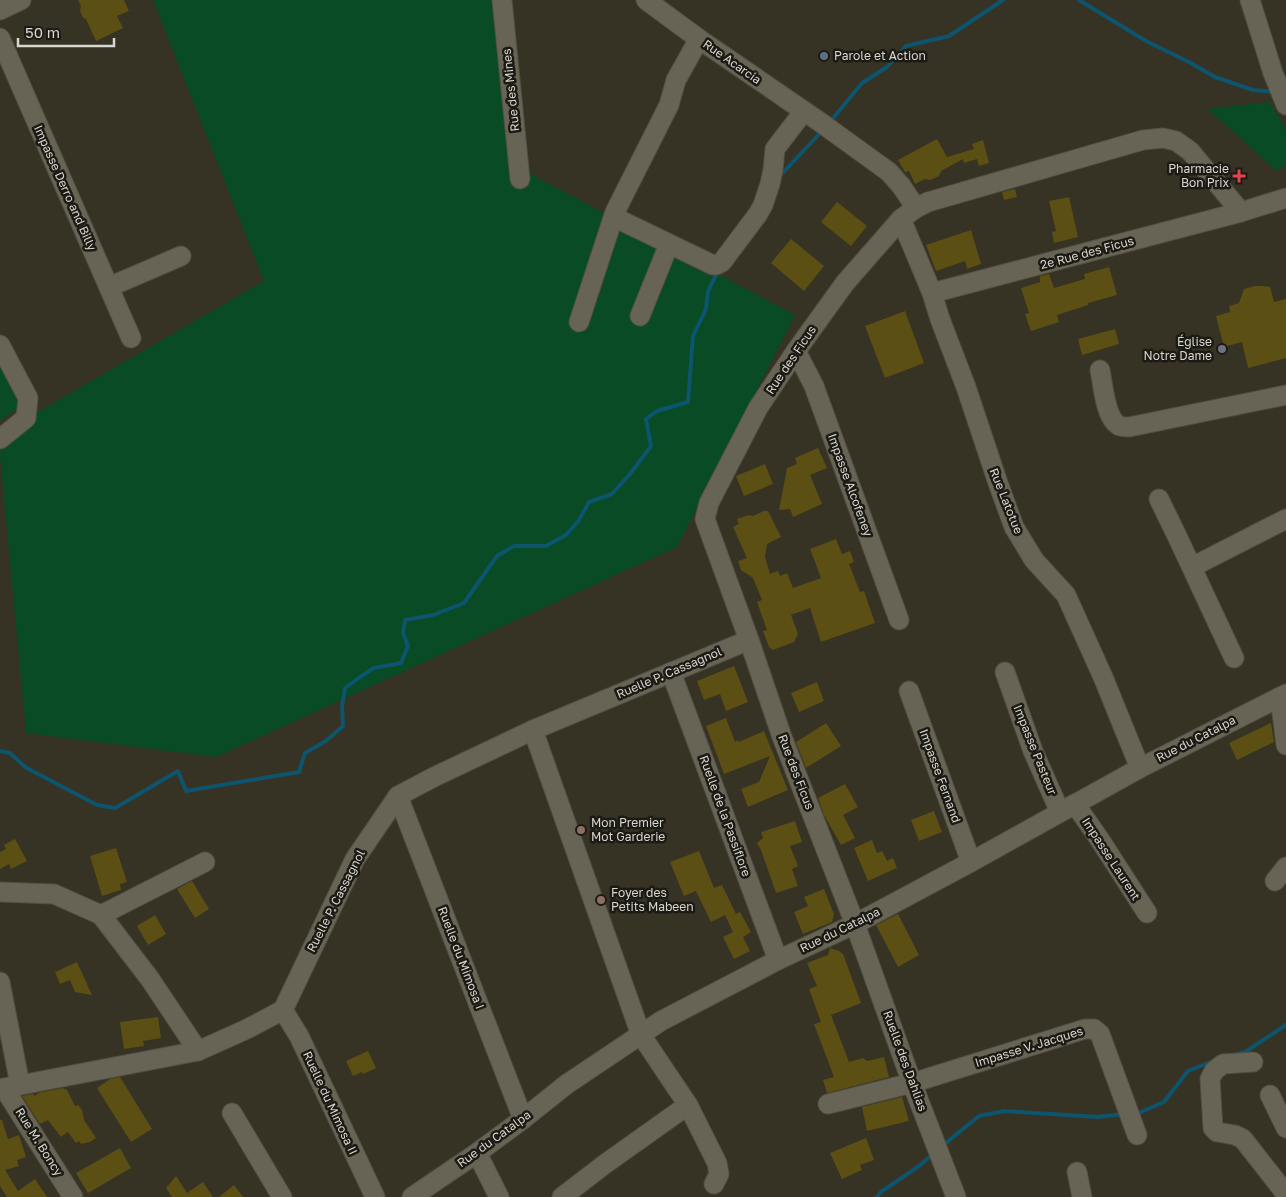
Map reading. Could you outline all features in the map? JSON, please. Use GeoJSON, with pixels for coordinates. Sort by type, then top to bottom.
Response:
{"type":"FeatureCollection","features":[{"type":"Feature","properties":{"kind":"street"},"geometry":{"type":"LineString","coordinates":[[0,10],[21,0]]}},
{"type":"Feature","properties":{"kind":"street","name":"Rue des Mines"},"geometry":{"type":"LineString","coordinates":[[502,0],[520,180]]}},
{"type":"Feature","properties":{"kind":"street","name":"Rue Acarcia"},"geometry":{"type":"LineString","coordinates":[[646,0],[888,172],[902,187],[909,213]]}},
{"type":"Feature","properties":{"kind":"street"},"geometry":{"type":"LineString","coordinates":[[1250,0],[1272,73],[1285,102]]}},
{"type":"Feature","properties":{"kind":"street","name":"Impasse Derro and Billy"},"geometry":{"type":"LineString","coordinates":[[0,38],[131,338]]}},
{"type":"Feature","properties":{"kind":"street"},"geometry":{"type":"LineString","coordinates":[[579,322],[614,215],[669,105],[676,80],[699,39]]}},
{"type":"Feature","properties":{"kind":"street"},"geometry":{"type":"LineString","coordinates":[[614,215],[622,221],[713,265],[722,262],[758,214],[770,184],[776,149],[804,111]]}},
{"type":"Feature","properties":{"kind":"street","name":"Rue des Ficus"},"geometry":{"type":"LineString","coordinates":[[855,924],[782,737],[705,519],[708,503],[758,408],[845,283],[909,213],[928,202],[1143,140],[1163,138],[1176,141],[1190,151],[1241,212]]}},
{"type":"Feature","properties":{"kind":"street"},"geometry":{"type":"LineString","coordinates":[[1241,212],[1286,198]]}},
{"type":"Feature","properties":{"kind":"street","name":"2e Rue des Ficus"},"geometry":{"type":"LineString","coordinates":[[932,293],[1241,212]]}},
{"type":"Feature","properties":{"kind":"street","name":"Rue Latotue"},"geometry":{"type":"LineString","coordinates":[[909,213],[940,319],[966,387],[1014,527],[1034,560],[1066,595],[1103,677],[1140,768]]}},
{"type":"Feature","properties":{"kind":"street"},"geometry":{"type":"LineString","coordinates":[[640,316],[669,244]]}},
{"type":"Feature","properties":{"kind":"street"},"geometry":{"type":"LineString","coordinates":[[109,287],[181,256]]}},
{"type":"Feature","properties":{"kind":"street"},"geometry":{"type":"LineString","coordinates":[[0,345],[28,398],[26,418],[0,439]]}},
{"type":"Feature","properties":{"kind":"street","name":"Impasse Alcofeney"},"geometry":{"type":"LineString","coordinates":[[796,351],[814,386],[899,620]]}},
{"type":"Feature","properties":{"kind":"street"},"geometry":{"type":"LineString","coordinates":[[1100,370],[1109,414],[1119,426],[1129,427],[1286,395]]}},
{"type":"Feature","properties":{"kind":"street"},"geometry":{"type":"LineString","coordinates":[[1159,500],[1234,658]]}},
{"type":"Feature","properties":{"kind":"street"},"geometry":{"type":"LineString","coordinates":[[1192,567],[1286,519]]}},
{"type":"Feature","properties":{"kind":"street","name":"Ruelle P. Cassagnol"},"geometry":{"type":"LineString","coordinates":[[283,1010],[355,859],[398,796],[533,730],[749,640]]}},
{"type":"Feature","properties":{"kind":"street","name":"Ruelle de la Passiflore"},"geometry":{"type":"LineString","coordinates":[[671,672],[778,960]]}},
{"type":"Feature","properties":{"kind":"street","name":"Impasse Pasteur"},"geometry":{"type":"LineString","coordinates":[[1005,672],[1033,751],[1068,808]]}},
{"type":"Feature","properties":{"kind":"street","name":"Impasse Fernand"},"geometry":{"type":"LineString","coordinates":[[909,691],[971,862]]}},
{"type":"Feature","properties":{"kind":"street"},"geometry":{"type":"LineString","coordinates":[[1283,695],[1286,745]]}},
{"type":"Feature","properties":{"kind":"street","name":"Rue du Catalpa"},"geometry":{"type":"LineString","coordinates":[[412,1197],[478,1153],[567,1084],[661,1021],[778,960],[855,924],[1140,768],[1283,695]]}},
{"type":"Feature","properties":{"kind":"street"},"geometry":{"type":"LineString","coordinates":[[533,730],[641,1035],[688,1105],[717,1163],[719,1174],[714,1184]]}},
{"type":"Feature","properties":{"kind":"street","name":"Ruelle du Mimosa I"},"geometry":{"type":"LineString","coordinates":[[398,796],[523,1119]]}},
{"type":"Feature","properties":{"kind":"street","name":"Impasse Laurent"},"geometry":{"type":"LineString","coordinates":[[1068,808],[1147,913]]}},
{"type":"Feature","properties":{"kind":"street"},"geometry":{"type":"LineString","coordinates":[[101,915],[205,862]]}},
{"type":"Feature","properties":{"kind":"street"},"geometry":{"type":"LineString","coordinates":[[0,892],[54,894],[101,915],[150,979],[198,1051]]}},
{"type":"Feature","properties":{"kind":"street","name":"Ruelle des Dahlias"},"geometry":{"type":"LineString","coordinates":[[855,924],[912,1083],[956,1197]]}},
{"type":"Feature","properties":{"kind":"street","name":"Rue M. Boncy"},"geometry":{"type":"LineString","coordinates":[[0,982],[8,1087],[73,1197]]}},
{"type":"Feature","properties":{"kind":"street"},"geometry":{"type":"LineString","coordinates":[[8,1087],[198,1051],[247,1030],[283,1010]]}},
{"type":"Feature","properties":{"kind":"street","name":"Ruelle du Mimosa II"},"geometry":{"type":"LineString","coordinates":[[283,1010],[299,1036],[375,1197]]}},
{"type":"Feature","properties":{"kind":"street","name":"Impasse V. Jacques"},"geometry":{"type":"LineString","coordinates":[[912,1083],[1085,1029],[1094,1029],[1100,1034],[1131,1121]]}},
{"type":"Feature","properties":{"kind":"street"},"geometry":{"type":"LineString","coordinates":[[1253,1062],[1223,1064],[1214,1070],[1210,1079],[1213,1128],[1217,1132],[1235,1135],[1243,1139],[1282,1182]]}},
{"type":"Feature","properties":{"kind":"street"},"geometry":{"type":"LineString","coordinates":[[828,1104],[912,1083]]}},
{"type":"Feature","properties":{"kind":"street"},"geometry":{"type":"LineString","coordinates":[[1270,1094],[1286,1128]]}},
{"type":"Feature","properties":{"kind":"street"},"geometry":{"type":"LineString","coordinates":[[562,1197],[688,1105]]}},
{"type":"Feature","properties":{"kind":"street"},"geometry":{"type":"LineString","coordinates":[[232,1113],[282,1197]]}},
{"type":"Feature","properties":{"kind":"street"},"geometry":{"type":"LineString","coordinates":[[478,1153],[499,1197]]}},
{"type":"Feature","properties":{"kind":"street"},"geometry":{"type":"LineString","coordinates":[[1077,1172],[1082,1197]]}},
{"type":"Feature","properties":{"kind":"green space"},"geometry":{"type":"Polygon","coordinates":[[[153,0],[507,0],[525,171],[795,315],[677,547],[216,757],[26,733],[0,456],[0,448],[36,413],[264,281],[153,0]]]}},
{"type":"Feature","properties":{"kind":"green space"},"geometry":{"type":"Polygon","coordinates":[[[1269,102],[1286,129],[1286,165],[1276,171],[1207,109],[1269,102]]]}},
{"type":"Feature","properties":{"kind":"green space"},"geometry":{"type":"Polygon","coordinates":[[[0,352],[26,403],[0,421],[0,352]]]}},
{"type":"Feature","properties":{"kind":"building"},"geometry":{"type":"Polygon","coordinates":[[[78,0],[124,0],[129,11],[117,16],[123,28],[96,41],[86,19],[83,18],[78,0]]]}},
{"type":"Feature","properties":{"kind":"building"},"geometry":{"type":"Polygon","coordinates":[[[937,139],[947,157],[974,149],[972,144],[983,140],[989,163],[979,166],[977,159],[964,163],[963,159],[941,171],[939,176],[930,180],[925,179],[915,184],[909,171],[905,172],[898,160],[937,139]]]}},
{"type":"Feature","properties":{"kind":"building"},"geometry":{"type":"Polygon","coordinates":[[[1015,189],[1017,197],[1004,200],[1002,192],[1015,189]]]}},
{"type":"Feature","properties":{"kind":"building"},"geometry":{"type":"Polygon","coordinates":[[[1069,197],[1078,237],[1054,243],[1052,232],[1056,231],[1049,201],[1069,197]]]}},
{"type":"Feature","properties":{"kind":"building"},"geometry":{"type":"Polygon","coordinates":[[[837,202],[867,226],[851,246],[821,222],[837,202]]]}},
{"type":"Feature","properties":{"kind":"building"},"geometry":{"type":"Polygon","coordinates":[[[971,230],[981,264],[967,269],[965,261],[936,271],[926,245],[971,230]]]}},
{"type":"Feature","properties":{"kind":"building"},"geometry":{"type":"Polygon","coordinates":[[[791,239],[824,266],[804,291],[771,263],[791,239]]]}},
{"type":"Feature","properties":{"kind":"building"},"geometry":{"type":"Polygon","coordinates":[[[1109,267],[1117,295],[1088,303],[1088,305],[1057,315],[1059,322],[1031,331],[1025,314],[1029,313],[1021,288],[1040,282],[1040,276],[1049,274],[1054,288],[1085,279],[1084,274],[1109,267]]]}},
{"type":"Feature","properties":{"kind":"building"},"geometry":{"type":"Polygon","coordinates":[[[1255,286],[1270,287],[1274,302],[1286,299],[1286,358],[1248,368],[1242,342],[1224,347],[1216,316],[1230,312],[1229,306],[1239,303],[1244,289],[1255,286]]]}},
{"type":"Feature","properties":{"kind":"building"},"geometry":{"type":"Polygon","coordinates":[[[905,311],[924,363],[885,378],[865,326],[905,311]]]}},
{"type":"Feature","properties":{"kind":"building"},"geometry":{"type":"Polygon","coordinates":[[[1115,329],[1119,344],[1082,355],[1078,339],[1115,329]]]}},
{"type":"Feature","properties":{"kind":"building"},"geometry":{"type":"Polygon","coordinates":[[[818,448],[827,468],[810,475],[822,504],[793,517],[790,509],[779,510],[787,468],[797,464],[795,458],[818,448]]]}},
{"type":"Feature","properties":{"kind":"building"},"geometry":{"type":"Polygon","coordinates":[[[765,464],[773,484],[744,496],[736,476],[765,464]]]}},
{"type":"Feature","properties":{"kind":"building"},"geometry":{"type":"Polygon","coordinates":[[[768,511],[781,537],[767,544],[765,557],[770,574],[778,571],[780,576],[787,573],[793,588],[821,578],[810,549],[836,539],[842,554],[850,551],[854,562],[849,564],[860,592],[864,591],[875,623],[821,642],[810,608],[791,615],[798,634],[794,642],[773,650],[769,647],[763,631],[767,630],[757,602],[762,600],[753,578],[741,570],[738,561],[747,558],[733,527],[739,524],[737,519],[749,515],[753,516],[768,511]]]}},
{"type":"Feature","properties":{"kind":"building"},"geometry":{"type":"Polygon","coordinates":[[[734,666],[748,702],[726,711],[720,694],[704,700],[697,681],[734,666]]]}},
{"type":"Feature","properties":{"kind":"building"},"geometry":{"type":"Polygon","coordinates":[[[817,682],[824,701],[799,712],[791,693],[817,682]]]}},
{"type":"Feature","properties":{"kind":"building"},"geometry":{"type":"Polygon","coordinates":[[[726,718],[735,742],[764,731],[788,790],[748,807],[741,789],[759,782],[770,756],[724,774],[706,726],[726,718]]]}},
{"type":"Feature","properties":{"kind":"building"},"geometry":{"type":"Polygon","coordinates":[[[826,723],[841,746],[806,768],[796,742],[826,723]]]}},
{"type":"Feature","properties":{"kind":"building"},"geometry":{"type":"Polygon","coordinates":[[[1271,723],[1274,742],[1237,760],[1229,743],[1271,723]]]}},
{"type":"Feature","properties":{"kind":"building"},"geometry":{"type":"Polygon","coordinates":[[[845,784],[858,807],[843,815],[855,838],[841,845],[824,815],[818,798],[845,784]]]}},
{"type":"Feature","properties":{"kind":"building"},"geometry":{"type":"Polygon","coordinates":[[[934,811],[942,832],[919,841],[911,820],[934,811]]]}},
{"type":"Feature","properties":{"kind":"building"},"geometry":{"type":"Polygon","coordinates":[[[795,821],[802,842],[790,846],[798,866],[792,869],[798,886],[776,893],[757,843],[763,838],[761,832],[795,821]]]}},
{"type":"Feature","properties":{"kind":"building"},"geometry":{"type":"Polygon","coordinates":[[[15,839],[27,861],[11,869],[9,864],[0,869],[0,852],[6,849],[4,845],[15,839]]]}},
{"type":"Feature","properties":{"kind":"building"},"geometry":{"type":"Polygon","coordinates":[[[872,840],[877,853],[882,851],[887,861],[893,858],[897,868],[868,881],[854,848],[872,840]]]}},
{"type":"Feature","properties":{"kind":"building"},"geometry":{"type":"Polygon","coordinates":[[[116,848],[127,882],[120,884],[121,890],[102,896],[90,856],[116,848]]]}},
{"type":"Feature","properties":{"kind":"building"},"geometry":{"type":"Polygon","coordinates":[[[699,851],[714,888],[722,885],[736,914],[740,912],[751,932],[743,937],[750,951],[734,959],[723,937],[733,932],[725,915],[711,922],[696,891],[684,896],[670,862],[699,851]]]}},
{"type":"Feature","properties":{"kind":"building"},"geometry":{"type":"Polygon","coordinates":[[[192,881],[209,909],[195,918],[177,889],[192,881]]]}},
{"type":"Feature","properties":{"kind":"building"},"geometry":{"type":"Polygon","coordinates":[[[824,889],[834,914],[832,922],[803,934],[794,912],[808,906],[804,897],[824,889]]]}},
{"type":"Feature","properties":{"kind":"building"},"geometry":{"type":"Polygon","coordinates":[[[898,914],[919,955],[898,967],[876,925],[898,914]]]}},
{"type":"Feature","properties":{"kind":"building"},"geometry":{"type":"Polygon","coordinates":[[[155,915],[166,934],[148,945],[137,926],[155,915]]]}},
{"type":"Feature","properties":{"kind":"building"},"geometry":{"type":"Polygon","coordinates":[[[830,948],[843,954],[861,1003],[831,1015],[849,1062],[863,1058],[867,1061],[884,1057],[889,1077],[827,1093],[823,1080],[834,1077],[814,1024],[821,1022],[809,989],[817,986],[807,963],[828,955],[830,948]]]}},
{"type":"Feature","properties":{"kind":"building"},"geometry":{"type":"Polygon","coordinates":[[[77,962],[92,995],[75,992],[70,980],[60,984],[55,972],[77,962]]]}},
{"type":"Feature","properties":{"kind":"building"},"geometry":{"type":"Polygon","coordinates":[[[158,1017],[161,1038],[143,1041],[144,1046],[124,1049],[120,1022],[158,1017]]]}},
{"type":"Feature","properties":{"kind":"building"},"geometry":{"type":"Polygon","coordinates":[[[368,1051],[376,1068],[353,1076],[346,1061],[368,1051]]]}},
{"type":"Feature","properties":{"kind":"building"},"geometry":{"type":"Polygon","coordinates":[[[120,1077],[152,1129],[131,1142],[97,1088],[110,1079],[120,1077]]]}},
{"type":"Feature","properties":{"kind":"building"},"geometry":{"type":"Polygon","coordinates":[[[63,1088],[67,1090],[75,1106],[78,1105],[82,1110],[84,1120],[96,1138],[90,1142],[81,1144],[79,1141],[76,1143],[68,1132],[61,1137],[48,1120],[40,1124],[22,1096],[33,1094],[35,1096],[38,1093],[63,1088]]]}},
{"type":"Feature","properties":{"kind":"building"},"geometry":{"type":"Polygon","coordinates":[[[902,1097],[909,1121],[867,1131],[862,1107],[902,1097]]]}},
{"type":"Feature","properties":{"kind":"building"},"geometry":{"type":"Polygon","coordinates":[[[0,1120],[2,1120],[8,1139],[19,1135],[26,1157],[17,1160],[19,1166],[5,1170],[18,1191],[35,1179],[47,1197],[7,1197],[0,1186],[0,1120]]]}},
{"type":"Feature","properties":{"kind":"building"},"geometry":{"type":"Polygon","coordinates":[[[866,1138],[874,1160],[860,1165],[862,1170],[842,1179],[830,1153],[866,1138]]]}},
{"type":"Feature","properties":{"kind":"building"},"geometry":{"type":"Polygon","coordinates":[[[120,1148],[131,1168],[88,1193],[76,1173],[120,1148]]]}},
{"type":"Feature","properties":{"kind":"building"},"geometry":{"type":"Polygon","coordinates":[[[176,1176],[187,1193],[203,1182],[213,1197],[172,1197],[166,1188],[176,1176]]]}},
{"type":"Feature","properties":{"kind":"building"},"geometry":{"type":"Polygon","coordinates":[[[234,1185],[243,1197],[219,1197],[234,1185]]]}},
{"type":"Feature","properties":{"kind":"waterway"},"geometry":{"type":"LineString","coordinates":[[830,122],[862,83],[887,67],[906,46],[949,36],[1003,0]]}},
{"type":"Feature","properties":{"kind":"waterway"},"geometry":{"type":"LineString","coordinates":[[1079,0],[1146,41],[1215,77],[1253,90],[1274,92]]}},
{"type":"Feature","properties":{"kind":"waterway"},"geometry":{"type":"LineString","coordinates":[[779,177],[822,131]]}},
{"type":"Feature","properties":{"kind":"waterway"},"geometry":{"type":"LineString","coordinates":[[0,751],[10,753],[25,767],[97,805],[115,808],[178,771],[186,791],[299,772],[305,753],[326,741],[343,726],[342,706],[345,688],[374,668],[401,663],[408,646],[403,633],[405,620],[433,615],[464,603],[497,556],[514,546],[546,546],[566,535],[579,520],[589,502],[612,494],[630,474],[651,446],[646,419],[657,411],[688,402],[693,336],[706,309],[708,291],[718,271]]}},
{"type":"Feature","properties":{"kind":"waterway"},"geometry":{"type":"LineString","coordinates":[[1234,1055],[1245,1052],[1286,1025]]}},
{"type":"Feature","properties":{"kind":"waterway"},"geometry":{"type":"LineString","coordinates":[[1135,1113],[1164,1102],[1188,1071],[1216,1060]]}},
{"type":"Feature","properties":{"kind":"waterway"},"geometry":{"type":"LineString","coordinates":[[941,1147],[979,1116],[1004,1111],[1098,1117],[1123,1114]]}},
{"type":"Feature","properties":{"kind":"waterway"},"geometry":{"type":"LineString","coordinates":[[877,1197],[881,1192],[919,1166],[934,1153]]}},
{"type":"Feature","properties":{"kind":"place","name":"Parole et Action"},"geometry":{"type":"Point","coordinates":[824,56]}},
{"type":"Feature","properties":{"kind":"place","name":"Pharmacie Bon Prix"},"geometry":{"type":"Point","coordinates":[1239,176]}},
{"type":"Feature","properties":{"kind":"place","name":"Église Notre Dame"},"geometry":{"type":"Point","coordinates":[1222,349]}},
{"type":"Feature","properties":{"kind":"place","name":"Mon Premier Mot Garderie"},"geometry":{"type":"Point","coordinates":[581,830]}},
{"type":"Feature","properties":{"kind":"place","name":"Foyer des Petits Mabeen"},"geometry":{"type":"Point","coordinates":[601,900]}}]}
